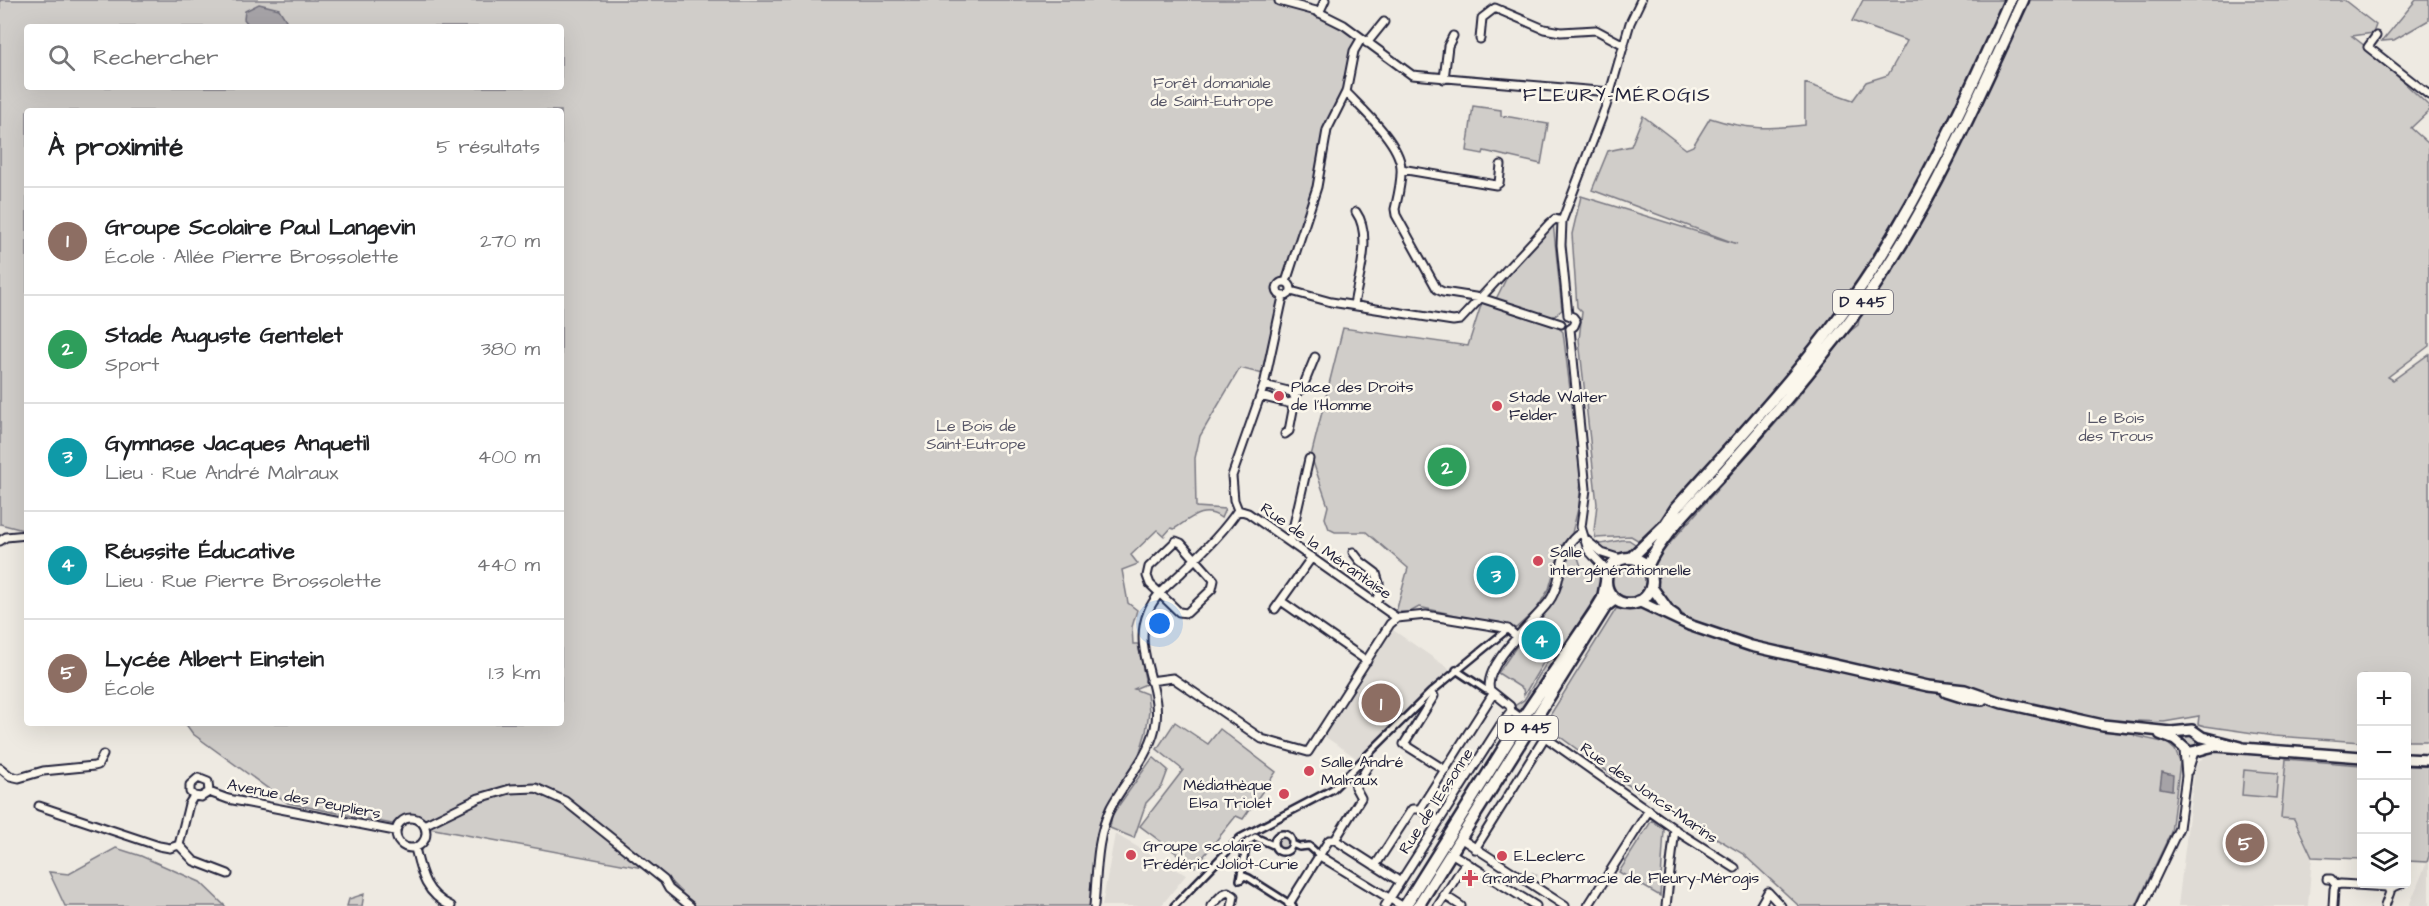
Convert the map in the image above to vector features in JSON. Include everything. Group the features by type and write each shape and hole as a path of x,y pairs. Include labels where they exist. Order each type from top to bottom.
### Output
{"main road":[{"name":"D 445","path":"1626,559 1665,525 1676,508 1835,322 1871,272 1912,205 1956,123 2010,0"},
{"name":"D 445","path":"1647,567 1652,555 1683,517 1793,394 1880,278 1949,160 2023,0"},
{"path":"1626,559 1637,560 1647,567 1651,586 1644,597 1630,603 1615,599 1610,594 1606,578 1610,567 1626,559"},
{"name":"D 445","path":"1418,906 1486,776 1603,598 1606,578"},
{"path":"1651,586 1669,611 1689,625"},
{"name":"D 445","path":"1403,906 1450,845 1606,606 1615,599"},
{"path":"1638,601 1689,625 1751,646 1928,686 1965,690 2002,703 2103,725 2146,730 2184,732 2196,730 2202,737 2241,747"},
{"path":"2146,730 2171,738 2190,748 2241,747 2357,757"},
{"path":"2184,732 2180,737 2190,748"},
{"path":"2190,748 2202,737"},
{"path":"2411,759 2429,759"}],"street":[{"path":"1319,13 1325,0"},
{"path":"1491,0 1495,8 1544,29 1561,32 1596,30 1624,45"},
{"path":"1568,315 1561,245 1562,221 1610,92 1632,18 1641,0"},
{"path":"1279,1 1319,13 1344,25 1412,75 1610,92"},
{"path":"1480,39 1482,18 1495,8"},
{"path":"1094,906 1098,858 1107,817 1146,753 1155,727 1156,700 1141,633 1148,610 1160,593 1223,532 1238,510 1234,501 1232,476 1264,385 1282,297 1277,290 1278,286 1286,282 1317,187 1327,130 1346,92 1354,51 1384,22"},
{"path":"1444,79 1448,46 1453,36"},
{"path":"2376,36 2368,47 2429,95"},
{"path":"1346,92 1391,144 1401,169 1396,215 1437,289 1481,298 1570,329"},
{"path":"1401,169 1497,185 1502,165"},
{"path":"1354,305 1364,241 1360,218 1356,212"},
{"path":"1291,291 1354,305 1456,321 1463,318 1554,219 1562,221"},
{"path":"1286,282 1290,285 1291,291"},
{"path":"1282,297 1291,291"},
{"path":"1561,324 1563,317 1568,315 1574,317 1576,321 1570,329"},
{"path":"1570,329 1587,489 1581,519 1582,534 1588,550 1605,568 1606,578"},
{"path":"1264,385 1294,394 1302,389 1315,357"},
{"path":"1291,403 1294,401 1294,394"},
{"path":"1260,396 1291,403"},
{"path":"1285,434 1289,431 1293,410 1291,403"},
{"path":"1290,542 1309,459"},
{"name":"Rue de la Mérantaise","path":"1238,510 1248,513 1397,618"},
{"path":"1582,534 1602,553 1626,559"},
{"path":"1420,809 1445,770 1490,689 1493,670 1517,637 1549,602 1558,583 1565,548 1569,541 1582,534"},
{"path":"0,541 6,537 24,535"},
{"path":"1172,542 1179,542 1214,580 1212,589 1187,612 1179,612 1160,593 1148,580 1147,572 1172,542"},
{"path":"1353,552 1377,576 1379,597 1376,602"},
{"path":"1275,609 1312,558"},
{"path":"1281,601 1367,661"},
{"path":"1150,681 1173,678 1262,739 1308,752 1397,618 1426,615 1508,629 1517,637"},
{"path":"1173,906 1240,838 1333,789 1456,670 1508,629"},
{"path":"1456,670 1486,690 1490,689 1522,719"},
{"path":"1475,849 1545,737 1537,729 1536,722 1560,678"},
{"path":"1434,696 1404,744 1445,770"},
{"name":"Rue de l'Essonne","path":"1385,906 1511,711"},
{"name":"Rue des Joncs-Marins","path":"1545,737 1675,829 1735,868"},
{"path":"2142,906 2179,828 2190,748"},
{"path":"0,768 10,776 19,778 43,771 98,765 103,755"},
{"path":"1335,840 1361,798 1355,786 1368,766"},
{"path":"198,777 208,782 209,792 201,798 194,796 190,792 190,784 198,777"},
{"path":"424,825 479,798 510,789 536,788 565,801 664,880 669,889 690,906"},
{"name":"Avenue des Peupliers","path":"209,792 228,798 395,831"},
{"path":"179,845 189,804 194,796"},
{"path":"39,806 159,846 170,848 179,845"},
{"path":"1376,866 1412,809 1420,809 1438,821"},
{"path":"1588,906 1649,810"},
{"path":"410,817 416,818 424,825 426,833 424,841 415,848 400,844 395,831 400,821 410,817"},
{"path":"1666,906 1675,829"},
{"path":"1274,845 1276,837 1284,834 1291,839 1292,844 1288,851 1283,853 1275,849 1274,845 1255,837 1247,842 1240,880 1244,876 1249,878 1291,905 1329,840 1335,840 1396,879"},
{"path":"1292,844 1299,847 1309,846 1320,856 1403,906"},
{"path":"179,845 194,861 228,874"},
{"path":"1450,845 1475,849 1565,906"},
{"path":"1450,845 1466,862 1536,906"},
{"path":"415,848 425,885 435,897 451,906"},
{"path":"1438,906 1466,862"},
{"path":"1490,877 1498,873 1499,864"},
{"path":"2327,879 2331,879 2336,885 2383,886 2389,889 2390,895 2385,906"},
{"path":"2333,906 2336,885"},
{"path":"1211,906 1226,892 1231,892 1234,896 1232,906"},
{"path":"1760,906 1767,892 1781,906"},
{"path":"1444,895 1461,906"}],"shaded area":[{"path":"259,4 279,9 286,20 284,24 248,24 244,19 245,11"},
{"path":"1393,630 1451,670 1358,759 1324,736"},
{"path":"2208,752 2286,759 2281,818 2294,819 2297,823 2296,828 2312,857 2308,906 2178,906 2195,767"},
{"path":"2162,772 2173,775 2172,790 2160,788"},
{"name":"Groupe scolaire Frédéric Joliot-Curie","path":"1115,834 1186,875 1161,906 1102,906"},
{"path":"2429,856 2429,906 2409,906 2427,862"}],"green space":[{"path":"0,0 1279,0 1316,11 1361,39 1330,124 1319,173 1286,282 1277,290 1283,297 1267,375 1240,368 1200,436 1195,458 1196,507 1225,509 1221,518 1214,514 1202,513 1174,529 1171,528 1164,536 1157,530 1131,555 1138,564 1122,570 1128,603 1137,610 1132,627 1133,644 1138,644 1146,684 1134,689 1147,694 1149,711 1139,755 1108,806 1092,906 695,906 657,868 648,869 429,828 420,818 406,814 392,824 288,803 193,734 187,726 564,726 564,108 24,108 24,530 0,524"},
{"path":"1863,0 2008,0 1912,192 1858,279 1809,348 1641,542 1631,536 1596,538 1594,531 1597,504 1579,340 1582,312 1577,307 1572,234 1581,196 1737,244 1592,190 1608,151 1631,146 1643,116 1686,149 1693,146 1710,118 1757,128 1805,125 1805,83 1853,100 1866,82 1888,75 1907,41 1852,21"},
{"name":"Le Bois des Trous","path":"2029,0 2344,0 2376,25 2373,33 2352,36 2429,106 2429,111 2411,128 2429,144 2429,346 2388,377 2393,380 2429,354 2429,741 2411,741 2411,672 2357,672 2357,742 2274,736 2205,726 2198,724 2199,716 2164,722 2138,721 2135,736 2167,743 2175,750 2180,762 2171,832 2136,906 1799,906 1743,854 1615,777 1544,725 1616,609 1639,606 1687,627 1690,620 1668,601 1658,587 1654,569 1656,559 1789,408 1849,332 1858,325 1860,315 1868,309 1890,271 1992,79"},
{"path":"2416,0 2429,0 2429,20 2394,40 2382,41"},
{"path":"1473,106 1501,110 1501,116 1548,124 1541,164 1484,151 1483,154 1467,151"},
{"path":"1553,222 1562,310 1551,318 1496,299 1510,271"},
{"path":"1482,302 1559,328 1563,332 1581,479 1579,505 1572,533 1561,546 1549,589 1536,610 1516,628 1419,607 1410,612 1396,612 1408,568 1366,532 1335,532 1329,529 1325,518 1328,506 1311,456 1343,328 1468,346"},
{"path":"1629,540 1638,546 1626,552 1615,553 1604,550 1593,542 1601,544"},
{"path":"1574,546 1582,569 1598,568 1602,572 1600,590 1522,712 1518,714 1514,706 1524,700 1560,641 1534,625 1558,595 1569,549"},
{"path":"1629,563 1641,568 1646,580 1641,592 1629,597 1617,592 1612,580 1617,568"},
{"path":"1523,637 1543,647 1546,641 1555,643 1524,695 1523,689 1498,673"},
{"path":"1175,722 1208,744 1220,729 1276,772 1243,819 1236,816 1195,867 1140,826 1183,770 1157,749"},
{"path":"2191,733 2199,741 2191,749 2183,741"},
{"path":"1153,757 1168,770 1162,786 1146,803 1134,838 1110,828 1112,815"},
{"path":"2286,759 2357,765 2357,859 2312,857 2294,819 2281,818"},
{"path":"2411,766 2429,766 2429,856 2427,862 2411,861"},
{"path":"2244,770 2278,773 2276,798 2242,795"},
{"path":"1652,820 1664,830 1660,896 1619,872"},
{"path":"1280,836 1286,836 1290,843 1286,850 1280,850 1276,846 1276,840"},
{"path":"116,848 141,856 200,882 225,906 65,906 49,872 69,874"},
{"path":"364,894 362,906 347,906 349,899"}],"tunnel":[{"path":"1532,878 1535,873"}],"place":[{"name":"Place des Droits de l'Homme","path":"1279,396"},
{"name":"Stade Walter Felder","path":"1497,406"},
{"name":"Stade Auguste Gentelet","path":"1447,467"},
{"name":"Salle intergénérationnelle","path":"1538,561"},
{"name":"Gymnase Jacques Anquetil","path":"1496,575"},
{"name":"Réussite Éducative","path":"1541,640"},
{"name":"Groupe Scolaire Paul Langevin","path":"1381,703"},
{"name":"Salle André Malraux","path":"1309,771"},
{"name":"Médiathèque Elsa Triolet","path":"1284,794"},
{"name":"Lycée Albert Einstein","path":"2245,843"},
{"name":"Groupe scolaire Frédéric Joliot-Curie","path":"1131,855"},
{"name":"E.Leclerc","path":"1502,856"},
{"name":"Grande Pharmacie de Fleury-Mérogis","path":"1470,878"}],"district":[{"name":"FLEURY-MÉROGIS","path":"1617,95"}],"park label":[{"name":"Forêt domaniale de Saint-Eutrope","path":"1212,92"},
{"name":"Le Bois de Saint-Eutrope","path":"976,435"}]}
